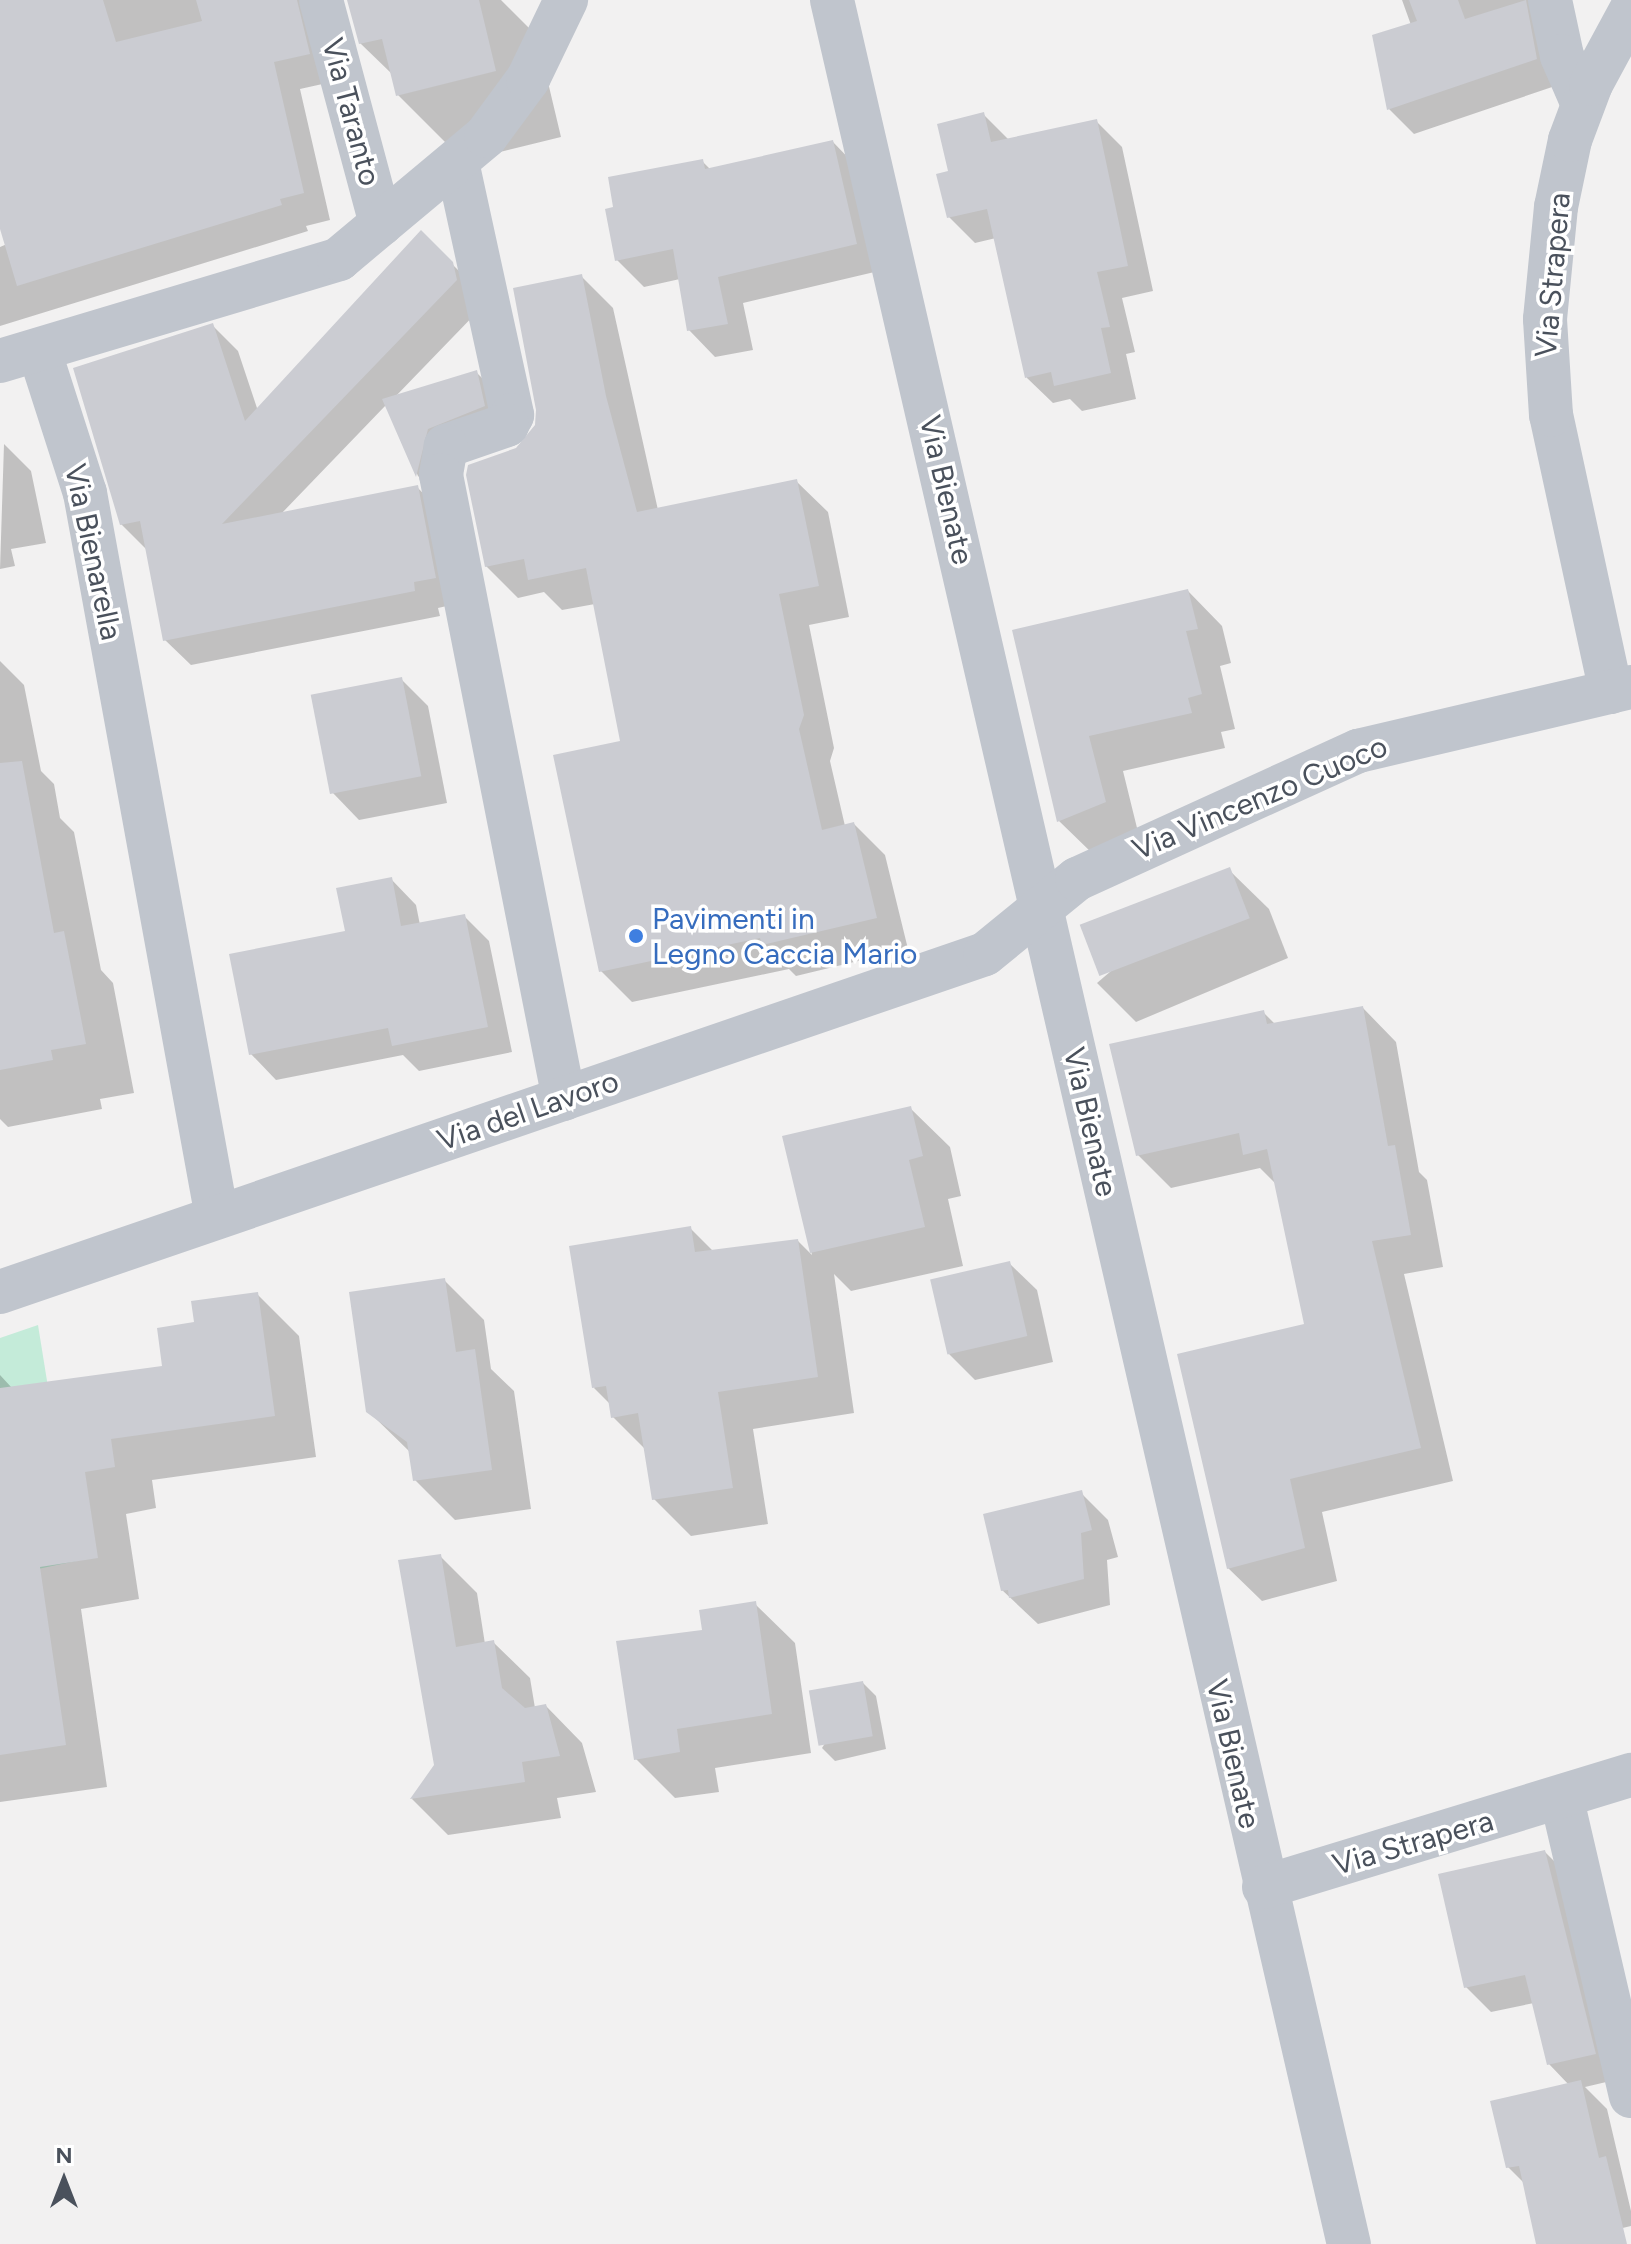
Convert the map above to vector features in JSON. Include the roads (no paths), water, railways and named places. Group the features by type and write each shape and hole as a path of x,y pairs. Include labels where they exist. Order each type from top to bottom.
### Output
{"street":[{"name":"Via Taranto","path":"321,0 381,224"},
{"name":"Via Bienarella","path":"217,1217 85,493 19,356 339,259 486,136 528,79 566,0"},
{"name":"Via Bienate","path":"832,0 1264,1887 1349,2244"},
{"path":"1550,0 1562,56 1582,102"},
{"name":"Via Strapera","path":"1621,689 1558,452 1544,352 1556,207 1582,102 1631,10"},
{"path":"457,162 512,415 507,425 446,446 441,475 564,1099"},
{"name":"Via Vincenzo Cuoco","path":"1041,906 1077,879 1358,751 1621,689"},
{"name":"Via del Lavoro","path":"0,1292 985,954 1041,906"},
{"name":"Via Strapera","path":"1264,1887 1562,1800 1631,1775"},
{"path":"1562,1800 1631,2096"}],"place":[{"name":"Pavimenti in Legno Caccia Mario","path":"636,936"}]}
